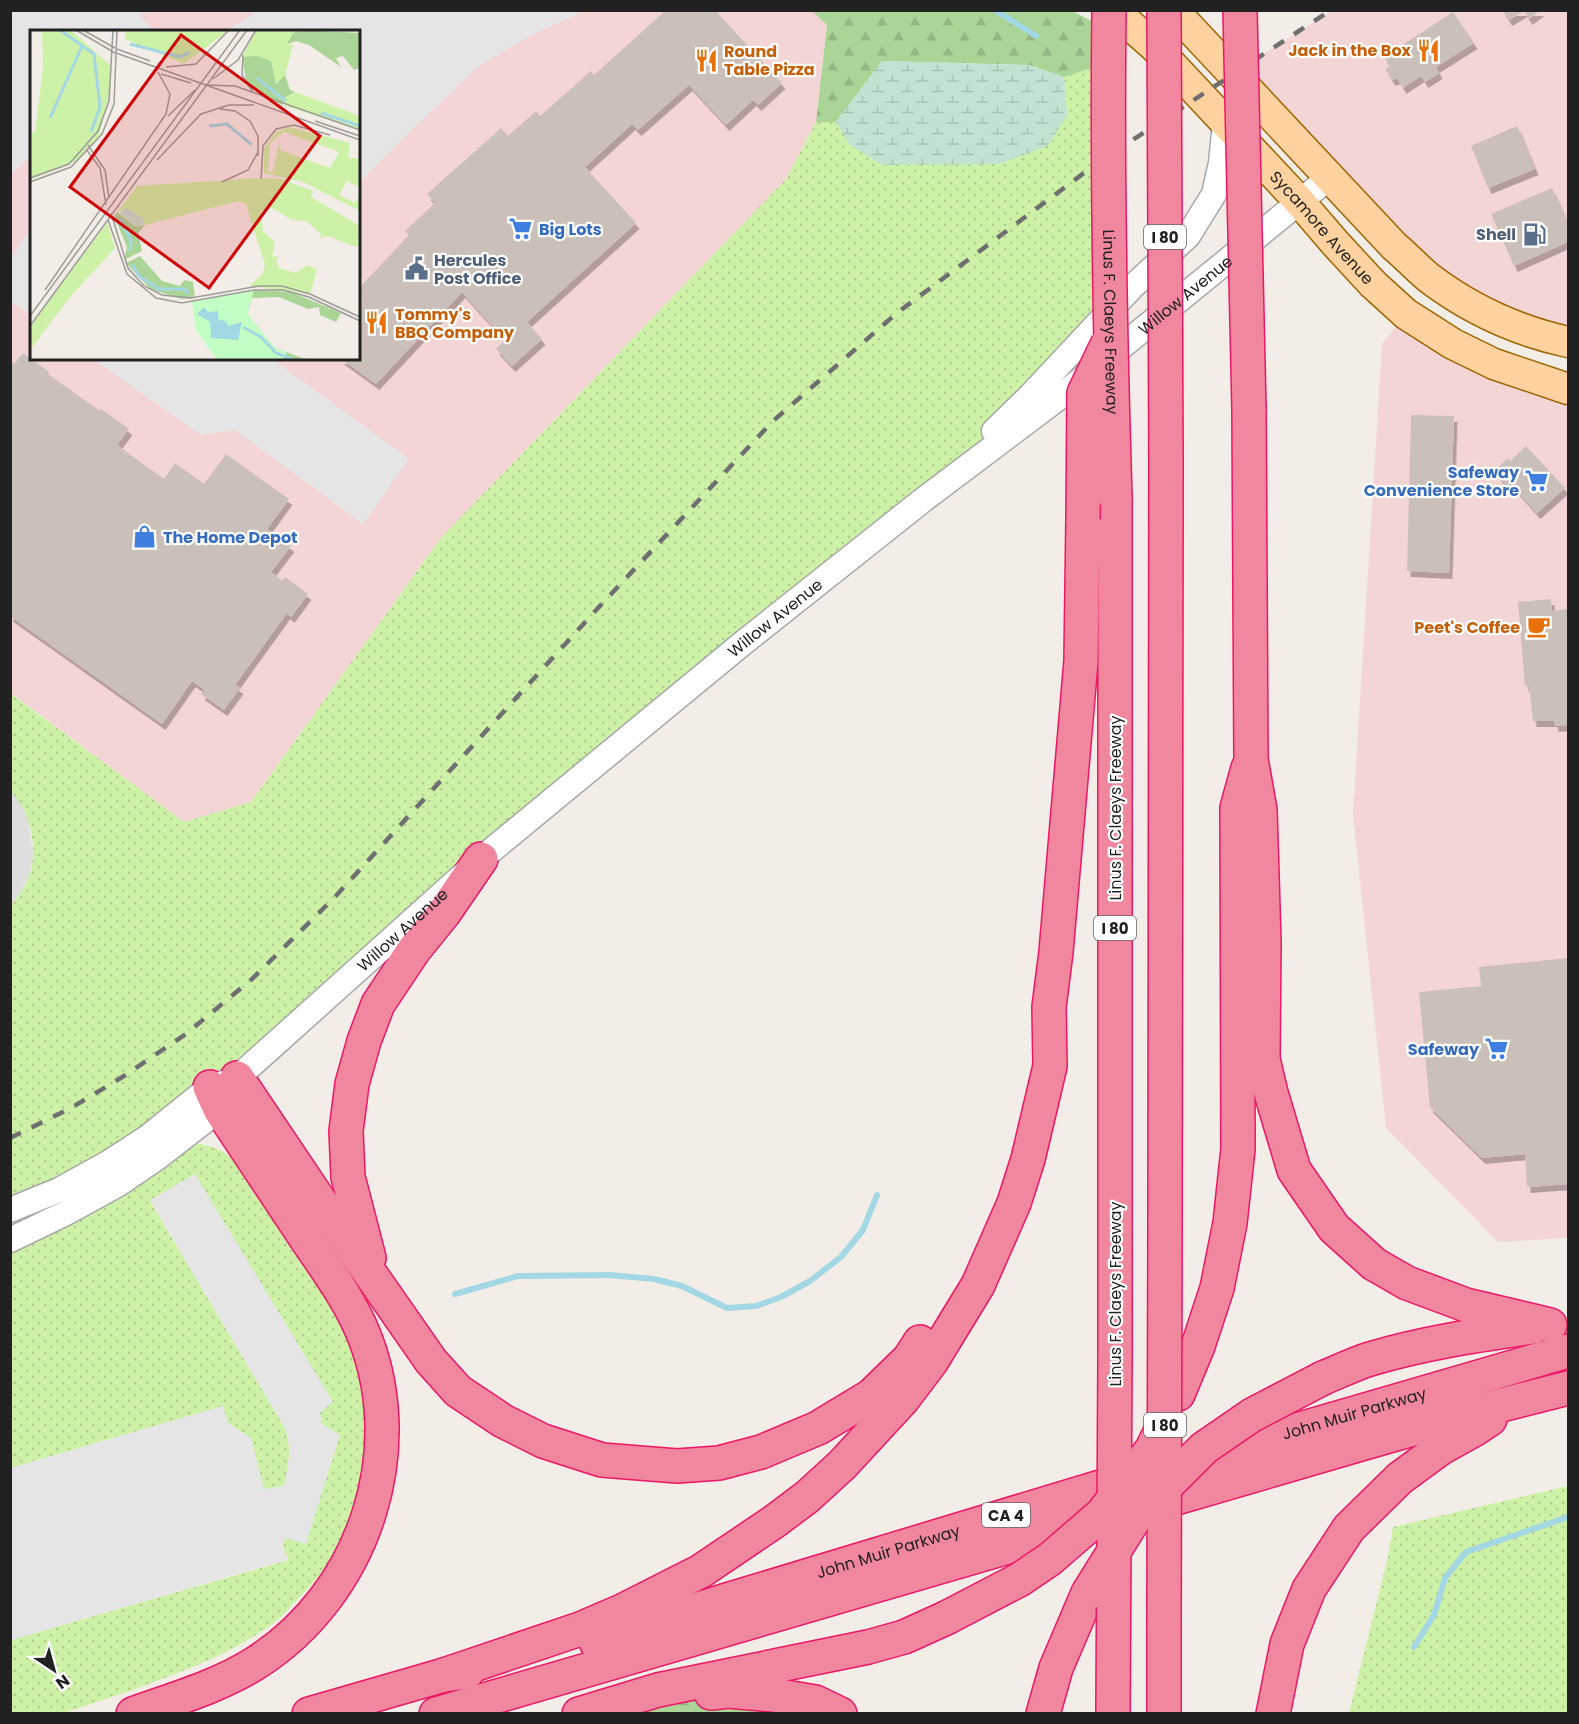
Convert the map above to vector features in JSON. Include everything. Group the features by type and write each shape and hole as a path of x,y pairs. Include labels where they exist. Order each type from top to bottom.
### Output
{"highway":[{"name":"Linus F. Claeys Freeway","path":"1111,10 1107,110 1115,497 1113,1713"},
{"path":"1240,10 1249,409 1251,759 1260,810 1264,942 1263,1059 1271,1093 1294,1170 1334,1228 1374,1264 1407,1283 1466,1305 1559,1323"},
{"name":"I 80","path":"1164,1713 1166,463 1180,14"},
{"path":"222,1092 375,1280 431,1361 458,1391 503,1421 543,1441 602,1460 677,1466 718,1463 761,1452 818,1428 871,1396 909,1359 953,1292 989,1217 1022,1130 1035,1061 1049,1007 1056,952 1080,670 1083,614 1084,393 1110,338"},
{"path":"586,1711 658,1690 868,1647 904,1637 946,1618 1019,1580 1050,1559 1102,1514 1152,1449 1198,1346 1217,1288 1230,1223 1238,1149 1237,808 1251,759"},
{"path":"375,1280 348,1177 346,1131 352,1084 364,1041 378,1004 414,950 444,913 481,860"},
{"path":"444,1675 580,1629 622,1611 701,1571 748,1541 807,1497 873,1434 917,1380 956,1322 978,1285 1014,1203 1028,1160 1050,1066 1049,1007"},
{"path":"133,1713 207,1687 235,1674 271,1652 303,1624 330,1593 352,1556 369,1516 378,1474 382,1432 380,1400 374,1368 360,1327 222,1092"},
{"path":"1043,1713 1056,1668 1088,1593 1136,1516 1204,1448 1252,1415 1323,1378 1368,1360 1472,1336 1559,1323"},
{"name":"John Muir Parkway","path":"309,1713 444,1675 535,1660 1071,1495 1569,1351"},
{"name":"John Muir Parkway","path":"436,1713 1462,1415 1569,1388"},
{"path":"1273,1713 1287,1644 1309,1589 1349,1528 1400,1478 1441,1448 1475,1430 1512,1403"},
{"path":"586,1711 728,1691 774,1695 815,1702 840,1713"}],"main road":[{"name":"Sycamore Avenue","path":"1111,10 1154,46 1299,201 1336,244 1406,314 1453,344 1494,364 1569,389"},
{"path":"1180,14 1394,246 1428,277 1498,320 1538,336 1569,342"}],"street":[{"path":"1154,46 1180,14"},
{"path":"923,500 1031,395 1132,287 1188,236 1214,194 1221,163 1225,123"},
{"name":"Willow Avenue","path":"10,1240 117,1185 158,1157 222,1092 481,860 743,643 923,500 1061,396 1330,177"},
{"name":"Willow Avenue","path":"10,1210 59,1190 108,1163 222,1092"}],"shaded area":[{"path":"11,10 144,11 139,16 154,30 30,30 30,157 11,175"},
{"path":"258,10 579,11 577,15 537,32 477,67 360,181 360,30 228,30"},
{"path":"812,10 827,25 816,122 786,179 440,539 251,802 184,822 11,693 10,11"},
{"path":"1331,11 1568,11 1568,342 1459,298 1242,68"},
{"path":"30,230 30,314 10,300 11,258"},
{"path":"1406,314 1568,395 1568,1238 1498,1242 1386,1128 1353,814 1382,344"},
{"path":"94,360 273,360 409,459 363,524 235,430 201,435"},
{"path":"11,792 27,814 33,853 30,874 19,896 11,905"},
{"path":"195,1174 333,1402 320,1413 321,1423 340,1435 306,1544 287,1538 282,1544 288,1559 11,1640 11,1468 223,1406 228,1423 251,1438 264,1489 284,1486 290,1452 286,1430 150,1200"}],"green space":[{"path":"812,11 1072,11 1098,24 1094,67 1064,77 1029,65 882,61 836,122 816,122 827,25"},
{"path":"882,61 1029,65 1064,77 1067,116 1047,146 999,164 882,165 850,145 836,122"},
{"path":"1094,67 1110,338 1088,369 955,475 237,1078 11,1210 11,905 29,877 33,841 23,809 11,792 10,693 184,822 251,802 440,539 786,179 816,122 836,122 850,145 1067,116 1064,77"},
{"path":"181,1140 220,1150 240,1165 305,1261 350,1342 361,1381 365,1428 362,1475 351,1520 333,1557 321,1573 281,1617 249,1640 190,1668 72,1711 48,1714 11,1713 11,1640 288,1560 282,1544 287,1537 296,1540 321,1423 320,1413 150,1201 286,1430 290,1452 284,1487 264,1490 251,1438 228,1423 223,1406 11,1468 11,1240"},
{"path":"1568,1486 1568,1713 1349,1713 1387,1561 1393,1527"},
{"path":"728,1691 840,1714 579,1714"}],"building":[{"path":"666,10 715,10 782,83 758,105 753,100 726,125 689,85 638,130 632,124 585,167 636,223 527,322 542,339 512,366 496,349 505,340 462,292 376,384 343,360 360,360 360,300 362,299 360,287 409,235 405,231 435,203 427,194 501,128 508,136 536,111 540,116 591,71 594,75"},
{"path":"1502,10 1541,10 1529,19 1524,11 1509,20"},
{"name":"Jack in the Box","path":"1453,12 1474,43 1436,67 1439,73 1425,82 1421,76 1403,88 1397,78 1392,80 1385,69 1390,66 1384,57"},
{"path":"1517,126 1535,169 1488,188 1471,146"},
{"name":"Shell","path":"1552,188 1568,225 1568,242 1514,266 1491,214"},
{"name":"The Home Depot","path":"23,353 49,372 48,374 129,429 117,445 164,479 175,463 204,484 226,454 289,499 267,529 291,546 271,572 282,581 285,577 308,594 291,617 287,613 235,685 240,688 224,710 201,694 205,690 192,681 162,724 10,616 10,362 14,364"},
{"path":"1411,415 1454,416 1449,573 1407,571"},
{"path":"1526,446 1565,488 1537,513 1510,483 1507,486 1494,471 1508,458 1510,461"},
{"path":"1551,599 1552,611 1568,609 1568,725 1555,726 1554,721 1533,721 1529,686 1525,686 1518,602"},
{"name":"Safeway","path":"1568,958 1568,1184 1527,1187 1525,1154 1482,1158 1430,1107 1419,992 1481,986 1479,967"}],"waterway":[{"path":"995,10 1036,36"},
{"path":"455,1294 518,1276 609,1275 654,1279 682,1286 727,1308 756,1306 781,1297 810,1281 841,1257 863,1230 877,1195"},
{"path":"1414,1647 1434,1615 1445,1578 1466,1552 1568,1517"}],"railway":[{"path":"10,1138 71,1108 124,1076 186,1034 252,979 334,898 598,608 773,421 897,313 1096,164 1331,10"}],"place":[{"name":"Jack in the Box","path":"1429,50"},
{"name":"Round Table Pizza","path":"706,60"},
{"name":"Big Lots","path":"521,229"},
{"name":"Shell","path":"1534,234"},
{"name":"Hercules Post Office","path":"416,269"},
{"name":"Tommy's BBQ Company","path":"377,323"},
{"name":"Safeway Convenience Store","path":"1537,481"},
{"name":"The Home Depot","path":"145,537"},
{"name":"Peet's Coffee","path":"1538,627"},
{"name":"Safeway","path":"1497,1049"}]}
